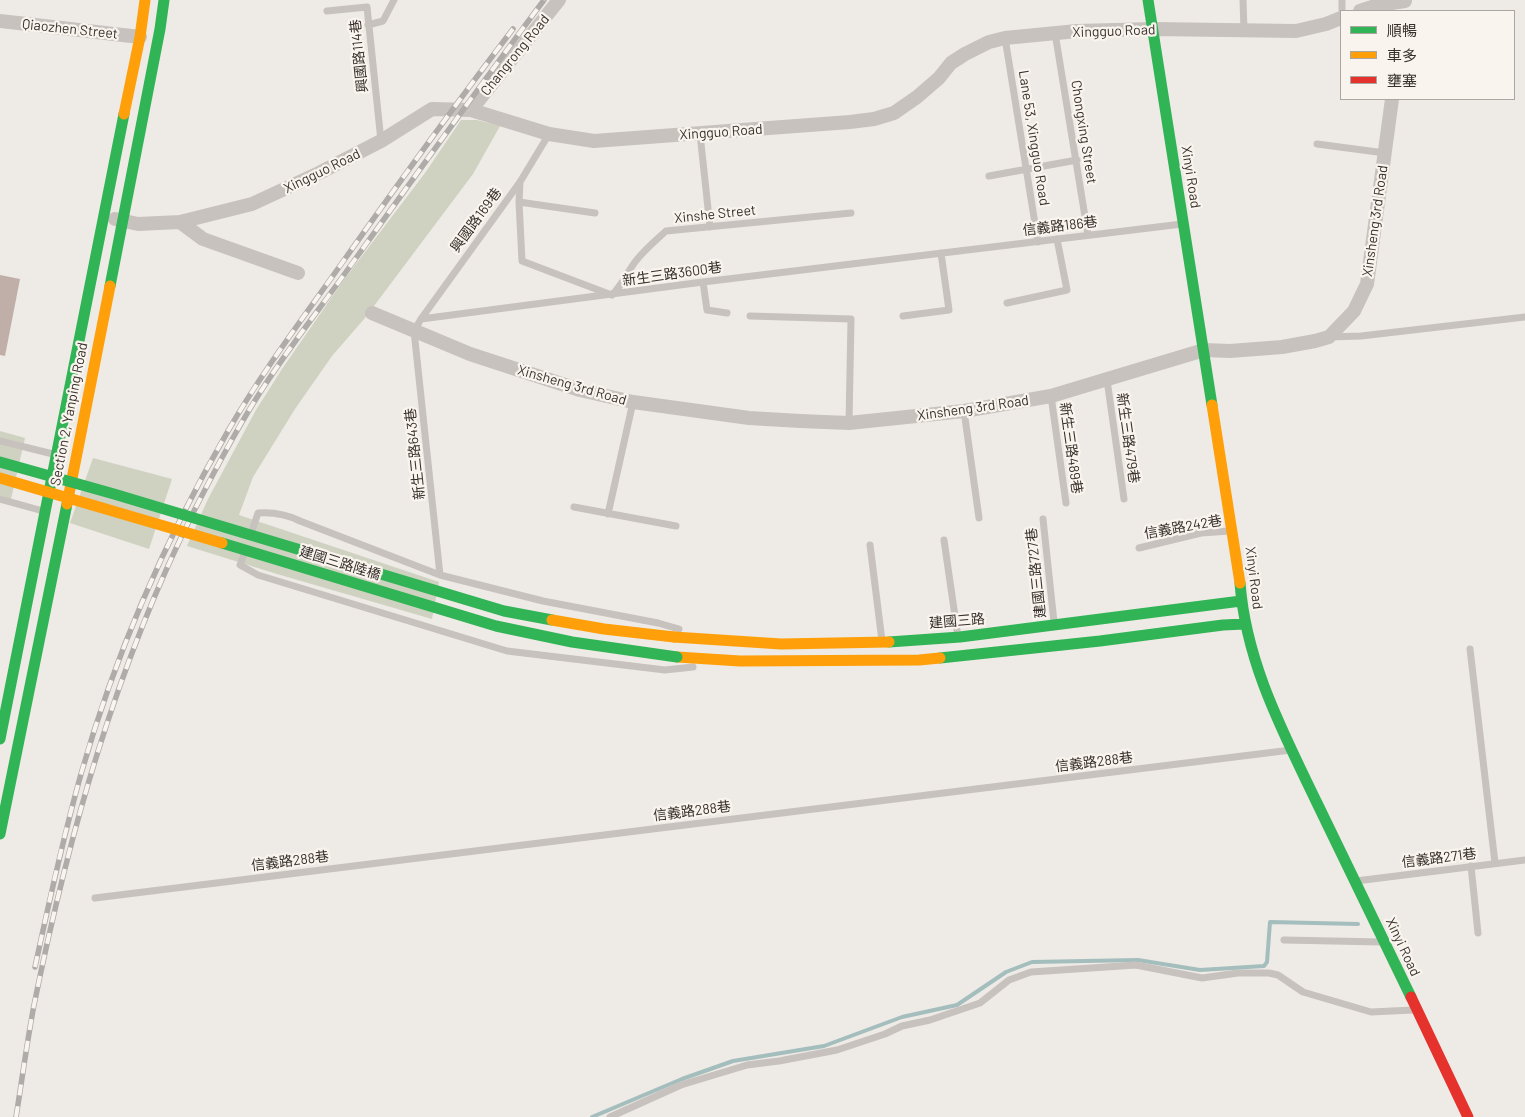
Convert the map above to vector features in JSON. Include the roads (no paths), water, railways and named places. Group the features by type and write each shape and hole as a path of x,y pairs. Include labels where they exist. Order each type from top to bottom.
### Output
{"street":[{"name":"Section 2, Yanping Road","path":"44,512 140,37 145,0"},
{"name":"Section 2, Yanping Road","path":"1,826 64,518 160,29 164,0"},
{"name":"Changrong Road","path":"471,110 559,0"},
{"name":"Xinyi Road","path":"1148,0 1240,579 1241,601 1248,642 1270,704 1468,1117"},
{"path":"1363,10 1378,4 1404,4"},
{"name":"Xingguo Road","path":"103,216 138,224 180,222 252,204 319,173 380,141 432,109 471,110 549,134 594,141 850,122 874,119 894,113 917,97 958,59 989,42 1006,38 1055,33 1153,29 1296,31 1340,18"},
{"name":"Qiaozhen Street","path":"0,21 140,37"},
{"name":"Xinsheng 3rd Road","path":"372,314 417,325 470,354 580,390 633,402 749,418 849,423 964,411 1051,396 1204,350 1230,351 1315,342 1329,337 1354,311 1367,284 1392,100"},
{"path":"180,222 202,239 298,273"},
{"name":"建國三路陸橋","path":"0,462 114,494 504,611 604,629 674,637"},
{"name":"建國三路陸橋","path":"0,478 116,511 445,612 510,630 597,647 677,657 740,661"},
{"path":"0,734 44,512"},
{"name":"建國三路","path":"674,637 732,643 833,645 882,642 958,637 1241,601"},
{"path":"740,661 920,660 1245,624"}],"lane":[{"path":"368,25 383,21 394,0"},
{"path":"1243,0 1244,31"},
{"name":"興國路114巷","path":"327,11 367,7 380,141"},
{"name":"Chongxing Street","path":"1055,33 1088,235"},
{"name":"Lane 53, Xingguo Road","path":"1006,38 1038,242"},
{"name":"興國路169巷","path":"417,325 520,182 549,134"},
{"path":"700,134 710,227"},
{"path":"1317,144 1385,153"},
{"path":"989,176 1077,160"},
{"path":"520,182 519,202 522,261 612,295"},
{"path":"519,202 594,213"},
{"name":"Xinshe Street","path":"612,295 622,285 635,262 666,231 851,213"},
{"name":"信義路186巷","path":"941,253 1183,224"},
{"path":"1007,303 1067,290 1057,239"},
{"path":"903,316 949,310 941,253"},
{"name":"新生三路3600巷","path":"417,325 704,282 941,253"},
{"path":"704,282 707,310 727,313"},
{"path":"750,316 851,318 849,423"},
{"path":"1329,337 1361,336 1525,317"},
{"name":"新生三路643巷","path":"417,325 440,575"},
{"name":"新生三路479巷","path":"1107,380 1124,499"},
{"name":"新生三路489巷","path":"1051,396 1066,503"},
{"path":"608,514 633,402"},
{"path":"964,411 979,518"},
{"path":"0,441 56,455"},
{"path":"0,499 44,512"},
{"path":"574,507 676,526"},
{"path":"732,643 658,623 542,601 440,575 300,521 287,514 258,513 240,564 258,575 506,652 665,670 740,661"},
{"name":"建國三路727巷","path":"1043,519 1054,625"},
{"name":"信義路242巷","path":"1139,548 1201,533 1232,530"},
{"path":"944,540 958,637"},
{"path":"870,545 882,642"},
{"path":"1470,650 1495,863"},
{"name":"信義路288巷","path":"95,898 1292,750"},
{"name":"信義路271巷","path":"1356,881 1525,860"},
{"path":"1471,866 1478,933"},
{"path":"1284,940 1384,942"},
{"path":"610,1117 681,1085 737,1068 837,1050 885,1034 902,1026 930,1020 980,1003 1009,980 1031,972 1136,965 1202,978 1238,973 1269,973 1278,975 1303,992 1372,1012 1416,1010"}],"waterway":[{"path":"592,1117 682,1079 733,1061 824,1046 902,1017 957,1005 1006,972 1032,962 1138,960 1200,970 1264,966 1267,962 1270,922 1358,924"}],"railway":[{"path":"16,1117 34,1005 79,814 119,690 141,629 167,568 219,463 273,372 544,0"},
{"path":"35,967 68,822 95,729 126,641 163,555 184,513 228,431 269,366 405,175 513,29"}]}
